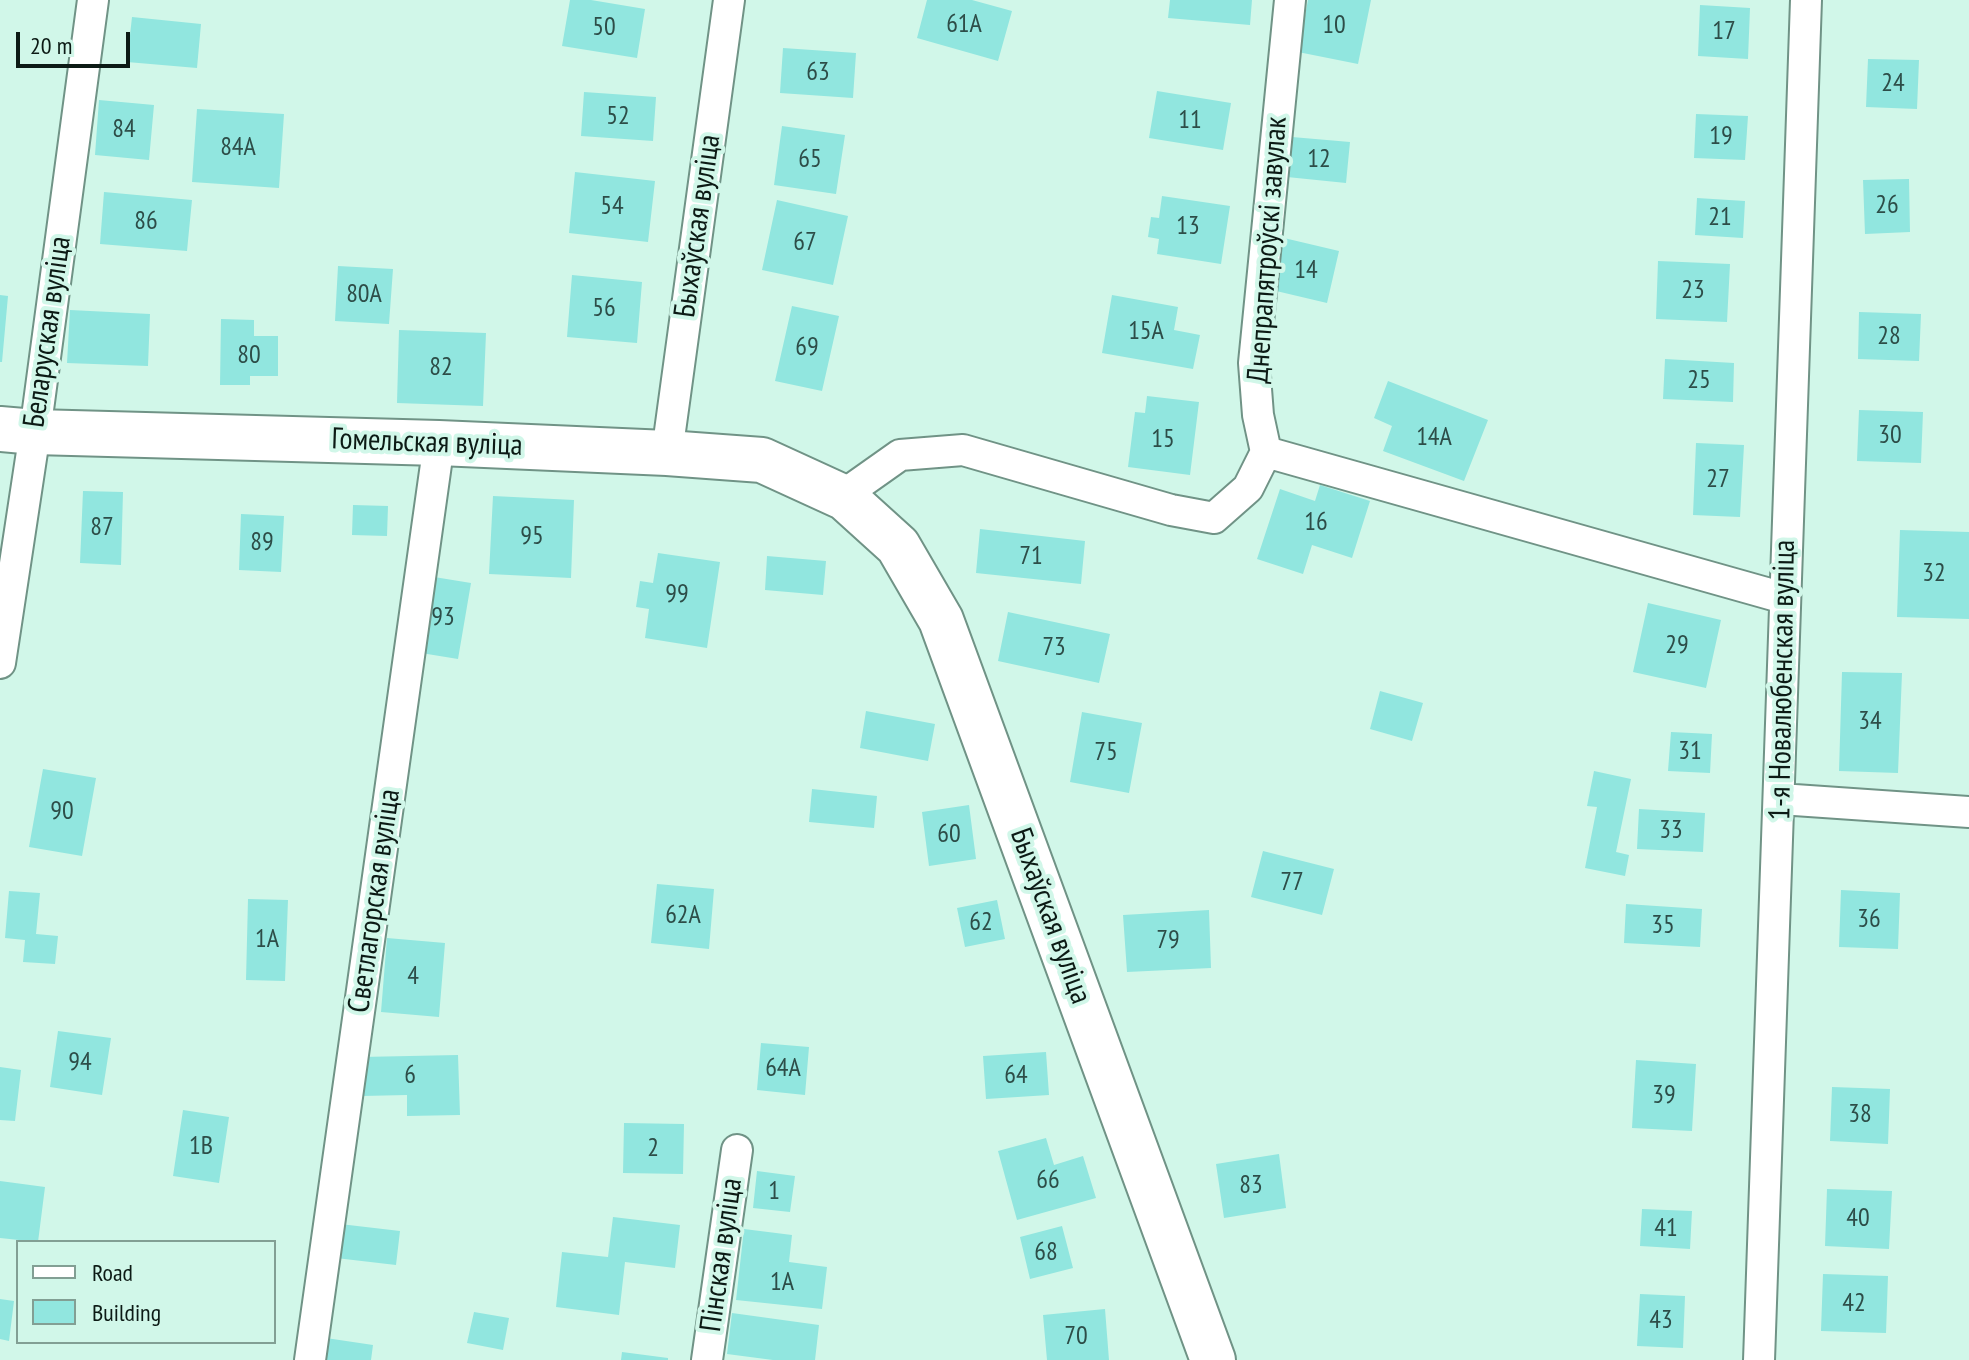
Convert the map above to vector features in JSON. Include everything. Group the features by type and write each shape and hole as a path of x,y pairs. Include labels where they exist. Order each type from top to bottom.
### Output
{"main road":[{"name":"Гомельская вуліца","path":"18,430 439,443 762,460 843,497"},
{"name":"Быхаўская вуліца","path":"843,497 898,546 941,620 1213,1360"}],"street":[{"name":"Беларуская вуліца","path":"0,663 18,430 93,0"},
{"name":"Быхаўская вуліца","path":"667,453 729,0"},
{"name":"Днепрапятроўскі завулак","path":"1266,452 1258,415 1254,363 1290,0"},
{"name":"1-я Новалюбенская вуліца","path":"1759,1360 1806,0"},
{"name":"Светлагорская вуліца","path":"310,1360 439,443"},
{"path":"843,497 900,455 963,450 1171,510 1214,518 1248,488 1266,452 1784,598"},
{"path":"1780,799 1969,812"},
{"name":"Пінская вуліца","path":"707,1360 737,1150"}],"building":[{"path":"570,0 591,0 645,9 637,58 562,46"},
{"path":"927,0 972,0 1012,11 998,61 917,38"},
{"path":"1170,0 1252,0 1250,25 1168,18"},
{"path":"1308,0 1371,0 1358,64 1298,52"},
{"path":"1700,5 1750,8 1748,59 1698,56"},
{"path":"132,17 201,24 197,68 127,62"},
{"path":"783,48 856,53 853,98 780,93"},
{"path":"1868,59 1919,60 1917,109 1866,107"},
{"path":"1157,91 1231,103 1223,150 1149,138"},
{"path":"584,92 656,97 653,141 581,136"},
{"path":"99,100 154,105 149,160 95,155"},
{"path":"197,109 284,114 279,188 192,182"},
{"path":"1696,114 1748,116 1745,160 1694,158"},
{"path":"782,126 845,135 836,194 774,185"},
{"path":"1292,137 1350,142 1346,183 1287,177"},
{"path":"575,172 655,181 648,242 569,233"},
{"path":"1909,179 1910,232 1865,234 1863,180"},
{"path":"104,192 192,200 187,251 100,244"},
{"path":"1162,196 1230,206 1221,264 1157,254 1159,239 1148,237 1151,217 1159,218"},
{"path":"1697,198 1745,201 1743,238 1695,235"},
{"path":"777,200 848,216 833,285 762,270"},
{"path":"1284,238 1339,251 1327,303 1272,290"},
{"path":"1658,261 1730,264 1727,322 1656,319"},
{"path":"338,266 393,269 389,324 335,321"},
{"path":"572,275 642,282 637,343 567,337"},
{"path":"0,295 8,296 2,362 0,362"},
{"path":"1112,295 1178,307 1174,330 1200,335 1193,369 1102,353"},
{"path":"792,306 839,316 822,391 775,381"},
{"path":"70,310 150,314 148,366 67,363"},
{"path":"1859,312 1921,314 1919,361 1858,359"},
{"path":"221,319 254,320 254,336 278,336 278,376 250,376 250,385 220,385"},
{"path":"399,330 486,333 483,406 397,403"},
{"path":"1665,359 1734,363 1733,402 1663,399"},
{"path":"1388,381 1488,420 1464,481 1383,451 1392,426 1374,418"},
{"path":"1147,396 1199,402 1190,475 1128,467 1135,412 1145,413"},
{"path":"1859,410 1923,412 1921,463 1857,461"},
{"path":"1696,443 1744,445 1740,517 1693,515"},
{"path":"1320,485 1370,501 1352,558 1312,545 1303,574 1257,559 1280,489 1315,501"},
{"path":"83,491 123,492 121,565 80,563"},
{"path":"493,496 574,500 571,578 489,574"},
{"path":"353,505 388,506 387,536 352,535"},
{"path":"241,514 284,516 281,572 239,570"},
{"path":"980,529 1085,541 1081,584 976,573"},
{"path":"1900,530 1969,532 1969,619 1897,617"},
{"path":"658,553 720,562 707,648 645,638 649,609 636,607 640,581 653,583"},
{"path":"767,556 826,561 823,595 765,590"},
{"path":"428,576 471,583 458,659 415,652"},
{"path":"1648,603 1721,620 1706,688 1633,672"},
{"path":"1008,612 1110,634 1099,683 998,661"},
{"path":"1842,672 1902,673 1898,773 1839,771"},
{"path":"1380,691 1423,703 1412,741 1370,729"},
{"path":"866,711 935,724 928,761 860,748"},
{"path":"1082,712 1142,723 1129,793 1070,782"},
{"path":"1671,732 1712,734 1710,773 1668,771"},
{"path":"43,769 96,778 82,856 29,847"},
{"path":"1594,771 1631,779 1616,852 1629,855 1625,876 1585,868 1597,807 1587,806"},
{"path":"812,789 877,796 874,828 809,822"},
{"path":"969,805 976,859 929,866 922,812"},
{"path":"1639,809 1705,813 1703,852 1637,849"},
{"path":"1263,851 1334,869 1322,915 1251,897"},
{"path":"657,884 714,889 709,949 651,943"},
{"path":"1841,890 1900,893 1898,949 1839,947"},
{"path":"9,891 40,893 36,934 58,936 55,964 23,962 25,940 5,938"},
{"path":"248,899 288,900 285,981 246,980"},
{"path":"997,900 1005,939 965,947 957,908"},
{"path":"1626,904 1702,909 1700,947 1624,943"},
{"path":"1209,910 1211,968 1127,972 1123,915"},
{"path":"387,938 445,943 439,1017 381,1012"},
{"path":"58,1031 111,1038 102,1095 50,1087"},
{"path":"761,1043 809,1047 805,1095 757,1090"},
{"path":"1046,1052 1049,1095 986,1099 983,1056"},
{"path":"458,1055 460,1115 407,1116 407,1095 362,1096 361,1057"},
{"path":"1636,1060 1696,1064 1692,1131 1632,1128"},
{"path":"0,1067 21,1070 15,1121 0,1120"},
{"path":"1832,1087 1890,1089 1888,1144 1830,1141"},
{"path":"183,1110 229,1117 219,1183 173,1176"},
{"path":"624,1123 684,1124 683,1174 623,1173"},
{"path":"1046,1138 1054,1165 1083,1156 1096,1198 1017,1220 998,1151"},
{"path":"1279,1154 1286,1208 1224,1218 1216,1164"},
{"path":"757,1171 795,1176 790,1212 753,1208"},
{"path":"0,1181 45,1187 38,1240 0,1238"},
{"path":"1827,1189 1892,1191 1889,1249 1825,1246"},
{"path":"1642,1209 1692,1211 1690,1249 1640,1246"},
{"path":"613,1217 680,1225 675,1268 625,1262 619,1315 556,1307 562,1252 608,1257"},
{"path":"340,1224 400,1231 396,1265 336,1258"},
{"path":"1062,1226 1073,1268 1030,1279 1020,1237"},
{"path":"744,1229 792,1235 789,1262 827,1267 822,1309 736,1300"},
{"path":"1823,1274 1888,1276 1886,1333 1821,1331"},
{"path":"1640,1294 1685,1296 1683,1348 1637,1346"},
{"path":"0,1299 14,1301 9,1341 0,1339"},
{"path":"1105,1309 1109,1360 1047,1360 1043,1315"},
{"path":"474,1312 509,1318 503,1350 467,1343"},
{"path":"732,1313 819,1325 815,1360 773,1360 727,1354"},
{"path":"326,1338 373,1345 371,1360 322,1360"},
{"path":"622,1352 668,1358 668,1360 621,1360"}]}
